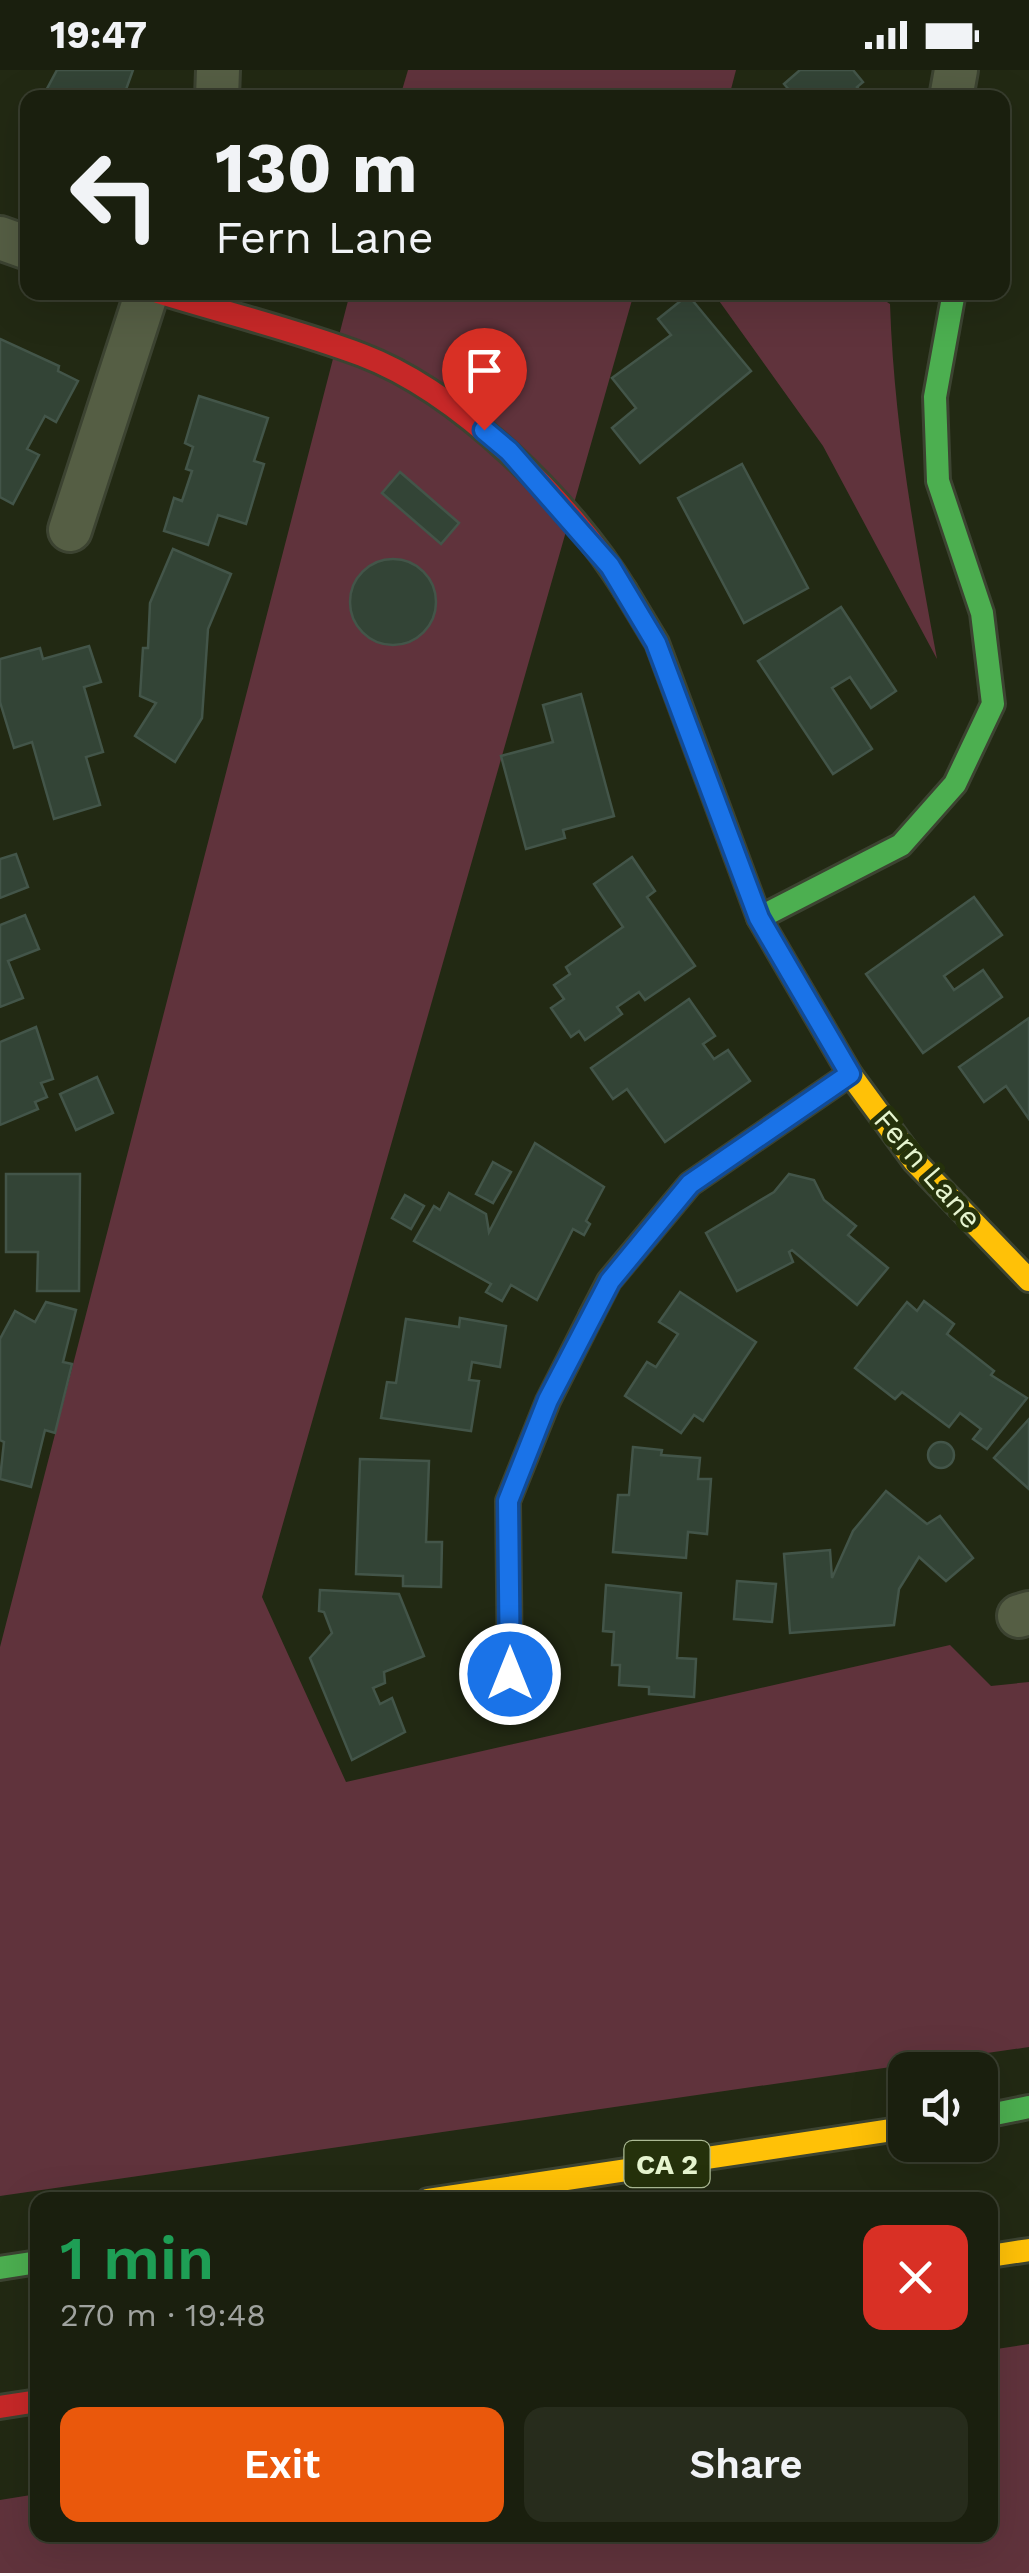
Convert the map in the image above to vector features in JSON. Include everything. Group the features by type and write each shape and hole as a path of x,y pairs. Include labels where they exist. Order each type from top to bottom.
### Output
{"main road":[{"name":"Fern Lane","path":"184,300 366,356 458,410 509,451 610,566 656,643 759,918 850,1074 914,1161 1029,1280"},
{"path":"759,918 901,845 954,784 993,704 982,613 938,481 935,397 953,300"},
{"path":"510,1674 508,1501 548,1400 610,1281 690,1184 850,1074"},
{"path":"998,2113 1029,2107"},
{"name":"CA 2","path":"481,2192 888,2131"},
{"path":"998,2255 1029,2250"},
{"path":"0,2268 30,2263"},
{"path":"0,2406 30,2402"}],"street":[{"path":"70,530 144,300"}],"shaded area":[{"path":"408,70 736,70 731,90 402,90"},
{"path":"348,300 632,300 262,1597 346,1782 950,1645 991,1686 1029,1682 1029,2047 994,2052 888,2052 888,2067 0,2196 0,1647"},
{"path":"718,300 884,300 890,304 901,438 937,659 823,446"},
{"path":"1029,2344 1029,2573 0,2573 0,2500 30,2495 30,2542 998,2542 998,2349"}],"building":[{"path":"57,70 133,70 126,90 46,90"},
{"path":"800,70 853,70 863,82 857,87 860,90 789,90 784,84"},
{"path":"682,300 692,300 751,371 640,463 612,428 636,408 612,378 671,335 658,319"},
{"path":"0,339 59,366 58,371 78,381 56,422 45,416 27,449 39,455 13,504 0,497"},
{"path":"199,396 268,418 254,461 264,464 246,524 218,515 208,545 164,531 174,498 182,501 192,471 186,469 193,447 185,443"},
{"path":"742,464 808,588 744,623 678,498"},
{"path":"400,472 459,523 441,544 382,493"},
{"path":"173,549 231,574 208,629 202,718 175,762 135,736 156,703 140,696 143,648 148,648 150,603"},
{"path":"393,559 417,566 429,578 436,602 429,626 417,638 393,645 369,638 357,626 350,602 357,578 369,566"},
{"path":"841,607 896,691 871,708 850,677 832,688 872,749 833,774 758,661"},
{"path":"89,646 101,682 84,687 103,752 86,757 100,805 54,819 32,742 14,748 0,702 0,659 40,648 43,659"},
{"path":"581,694 614,816 563,830 565,838 526,849 501,756 553,742 543,705"},
{"path":"16,854 28,887 0,898 0,859"},
{"path":"632,857 655,891 647,897 695,966 645,1000 639,992 617,1007 622,1014 585,1040 579,1031 571,1037 551,1008 564,999 554,985 570,974 566,967 623,927 594,884"},
{"path":"974,897 1002,935 944,976 954,990 983,970 1002,997 923,1053 866,974"},
{"path":"25,915 39,949 8,961 23,998 0,1007 0,925"},
{"path":"689,999 715,1036 703,1044 714,1059 728,1050 750,1081 665,1142 627,1089 613,1099 591,1068"},
{"path":"1029,1018 1029,1119 1006,1086 984,1102 959,1067"},
{"path":"36,1027 53,1079 41,1083 47,1097 35,1102 38,1109 0,1125 0,1042"},
{"path":"97,1077 113,1113 76,1130 60,1094"},
{"path":"535,1143 604,1187 586,1221 590,1224 584,1235 573,1229 537,1300 511,1285 502,1301 486,1292 491,1284 414,1241 434,1206 440,1210 449,1193 486,1214 489,1232"},
{"path":"493,1162 511,1172 493,1203 476,1194"},
{"path":"6,1174 80,1174 79,1291 37,1291 38,1252 6,1252"},
{"path":"789,1174 814,1180 824,1200 856,1226 848,1235 888,1268 857,1305 792,1250 789,1252 793,1262 737,1291 706,1233 774,1192"},
{"path":"405,1195 424,1206 411,1229 392,1218"},
{"path":"680,1292 756,1342 703,1421 694,1415 681,1433 625,1396 647,1362 656,1367 678,1334 659,1322"},
{"path":"924,1301 954,1324 947,1334 994,1371 991,1375 1027,1398 987,1449 973,1439 981,1429 960,1413 949,1427 902,1392 895,1399 855,1368 907,1302 917,1311"},
{"path":"46,1302 76,1310 63,1362 72,1364 55,1433 45,1430 31,1487 0,1479 4,1442 0,1440 0,1339 15,1311 35,1322"},
{"path":"460,1318 506,1326 500,1367 472,1362 469,1380 479,1381 471,1431 381,1418 387,1382 396,1383 406,1319 459,1327"},
{"path":"1029,1419 1029,1489 994,1458"},
{"path":"941,1442 950,1446 954,1455 950,1464 941,1468 932,1464 928,1455 932,1446"},
{"path":"633,1447 662,1450 661,1455 700,1458 698,1479 711,1479 707,1534 688,1532 686,1558 613,1552 618,1495 629,1495"},
{"path":"360,1459 429,1461 426,1542 442,1542 441,1587 403,1586 403,1576 356,1574"},
{"path":"886,1491 927,1524 940,1516 973,1558 946,1581 919,1557 899,1589 894,1625 790,1633 784,1554 830,1550 832,1578 853,1531"},
{"path":"737,1581 776,1584 772,1622 734,1619"},
{"path":"606,1585 681,1593 677,1658 696,1659 694,1697 649,1694 649,1687 619,1685 620,1665 612,1665 614,1632 603,1631"},
{"path":"320,1590 399,1594 424,1656 384,1672 385,1683 373,1688 380,1704 392,1698 405,1732 352,1760 310,1658 332,1633 324,1612 319,1611"}],"traffic: fast":[{"path":"759,918 901,845 955,784 993,704 982,613 938,481 935,397 953,300"},
{"path":"591,1316 609,1281 690,1184 850,1074"},
{"path":"998,2113 1029,2107"},
{"path":"0,2268 30,2263"}],"traffic: slow":[{"path":"625,590 657,643 759,918 850,1074 914,1161 1029,1280"},
{"path":"481,2192 888,2131"},
{"path":"998,2255 1029,2250"}],"traffic: jam":[{"path":"185,300 362,355 436,395 474,422 544,487 575,521 625,590"},
{"path":"510,1674 508,1501 548,1401 591,1316"},
{"path":"0,2407 30,2402"}],"route":[{"path":"484,430 509,451 610,566 656,643 759,918 850,1074 816,1102 690,1184 610,1281 548,1400 508,1501 510,1674"}]}
